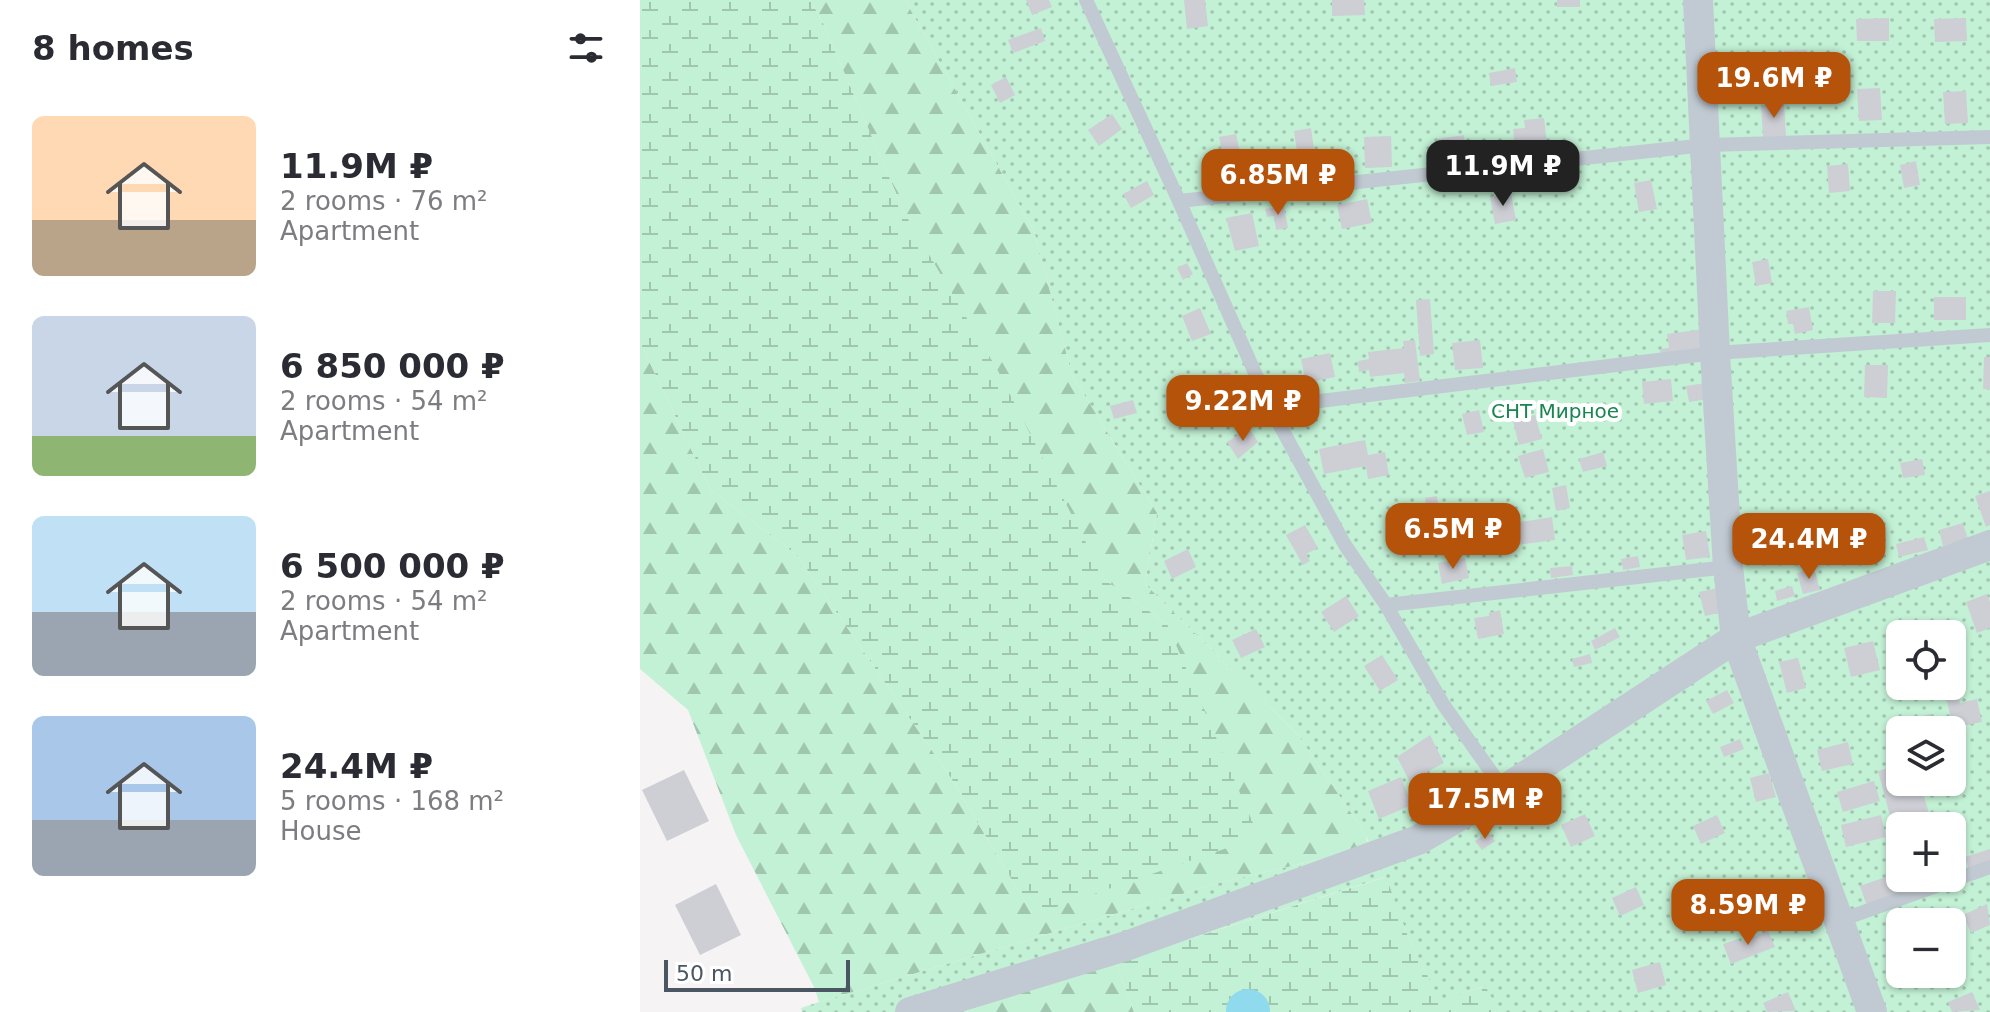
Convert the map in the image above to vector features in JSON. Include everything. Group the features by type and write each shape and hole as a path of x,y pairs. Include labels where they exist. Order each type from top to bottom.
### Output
{"street":[{"path":"1698,0 1715,353 1728,567 1736,638 1872,1012"},
{"path":"910,1012 1126,946 1418,840 1504,790 1736,638 1990,546"}],"lane":[{"path":"1103,0 1086,1 1270,407 1345,545 1386,605 1443,704 1504,790"},
{"path":"1179,201 1706,145 1990,137"},
{"path":"1270,407 1715,353 1990,335"},
{"path":"1386,605 1728,567"},
{"path":"1838,921 1990,867"}],"green space":[{"path":"640,0 810,0 822,21 905,214 998,371 1105,580 1167,624 1259,837 1033,915 951,778 797,555 710,489 640,342"},
{"path":"810,0 905,0 1034,231 1072,375 1157,513 1145,584 1298,735 1364,832 1370,848 1222,882 819,1002 736,835 688,710 640,669 640,342 710,489 797,555 951,778 1033,915 1167,624 1105,580 905,214 822,21"},
{"name":"СНТ Мирное","path":"905,0 1990,0 1990,1012 1500,1012 1484,986 1440,1002 1407,934 1385,877 1116,962 910,1012 802,1012 801,1008 819,1002 1222,882 1370,848 1375,855 1364,832 1298,735 1145,584 1157,513 1072,375 1034,231"},
{"path":"1386,877 1407,934 1440,1001 1485,986 1500,1012 1134,1012 1116,962"},
{"path":"1116,962 1134,1012 910,1012"}],"building":[{"path":"1026,0 1049,0 1052,7 1032,15"},
{"path":"1184,0 1205,0 1208,26 1187,29"},
{"path":"1332,0 1364,0 1365,15 1332,16"},
{"path":"1557,0 1580,0 1580,7 1557,7"},
{"path":"1889,18 1889,41 1857,41 1856,19"},
{"path":"1966,18 1967,41 1935,42 1934,19"},
{"path":"1041,28 1045,41 1013,53 1008,40"},
{"path":"1807,50 1809,82 1785,84 1784,51"},
{"path":"1515,68 1517,82 1491,86 1489,73"},
{"path":"1006,77 1015,95 1000,103 991,85"},
{"path":"1880,88 1882,120 1859,121 1857,89"},
{"path":"1966,91 1968,123 1945,124 1943,92"},
{"path":"1784,104 1786,136 1763,137 1761,105"},
{"path":"1112,114 1122,129 1099,146 1088,130"},
{"path":"1544,118 1548,152 1516,156 1513,129 1525,128 1524,120"},
{"path":"1311,128 1316,164 1299,166 1294,131"},
{"path":"1236,134 1243,167 1226,171 1219,137"},
{"path":"1464,135 1466,156 1441,159 1438,139"},
{"path":"1391,136 1392,167 1365,168 1364,137"},
{"path":"1916,161 1920,185 1904,188 1900,165"},
{"path":"1848,164 1850,191 1829,193 1827,166"},
{"path":"1651,180 1657,209 1639,212 1634,183"},
{"path":"1147,181 1154,195 1131,208 1123,194"},
{"path":"1511,193 1516,220 1495,224 1490,197"},
{"path":"1367,199 1372,223 1342,229 1337,205"},
{"path":"1284,206 1288,228 1276,230 1274,216 1267,217 1265,209"},
{"path":"1252,213 1259,246 1235,251 1226,218"},
{"path":"1768,259 1772,283 1756,286 1752,262"},
{"path":"1187,263 1193,274 1183,280 1177,268"},
{"path":"1873,291 1896,291 1895,323 1872,323"},
{"path":"1934,297 1966,297 1966,320 1934,320"},
{"path":"1430,299 1434,354 1420,356 1416,300"},
{"path":"1809,307 1813,330 1795,334 1793,324 1788,324 1786,311"},
{"path":"1200,308 1211,334 1192,341 1182,316"},
{"path":"1704,329 1708,360 1662,366 1660,349 1669,348 1667,334"},
{"path":"1415,340 1420,381 1405,383 1404,373 1370,377 1369,370 1359,372 1358,361 1369,359 1368,352 1404,348 1403,341"},
{"path":"1480,340 1483,368 1455,370 1452,343"},
{"path":"1330,353 1335,377 1306,383 1301,359"},
{"path":"1984,357 1990,357 1990,389 1983,389"},
{"path":"1865,365 1888,365 1887,398 1864,397"},
{"path":"1230,372 1235,393 1225,395 1227,403 1213,407 1206,377"},
{"path":"1671,379 1673,401 1644,404 1642,382"},
{"path":"1712,382 1715,398 1689,402 1686,386"},
{"path":"1133,400 1137,413 1114,419 1110,406"},
{"path":"1479,410 1484,432 1467,435 1462,414"},
{"path":"1535,415 1542,439 1519,445 1513,421"},
{"path":"1249,428 1258,442 1238,459 1227,442"},
{"path":"1365,440 1368,455 1385,452 1389,475 1368,479 1366,466 1324,474 1319,449"},
{"path":"1543,449 1549,472 1525,478 1518,456"},
{"path":"1603,452 1607,466 1583,472 1579,459"},
{"path":"1922,459 1925,475 1903,478 1900,463"},
{"path":"1566,485 1570,508 1556,511 1552,488"},
{"path":"1990,491 1990,525 1986,527 1975,496"},
{"path":"1437,496 1440,521 1429,523 1425,498"},
{"path":"1552,517 1555,540 1517,545 1514,523"},
{"path":"1804,521 1807,533 1785,540 1781,528"},
{"path":"1963,523 1968,539 1943,546 1939,530"},
{"path":"1305,525 1318,548 1306,554 1310,561 1303,565 1286,535"},
{"path":"1706,531 1710,557 1686,560 1682,535"},
{"path":"1838,534 1857,538 1852,564 1833,560"},
{"path":"1924,537 1928,550 1899,557 1896,544"},
{"path":"1188,549 1196,567 1172,579 1164,561"},
{"path":"1638,556 1640,567 1623,570 1621,559"},
{"path":"1465,558 1469,578 1442,584 1438,563"},
{"path":"1572,566 1573,575 1551,578 1550,568"},
{"path":"1814,568 1820,590 1803,594 1797,573"},
{"path":"1792,586 1795,596 1777,601 1775,591"},
{"path":"1718,588 1723,612 1705,616 1699,592"},
{"path":"1987,594 1990,628 1977,633 1966,602"},
{"path":"1346,596 1359,616 1334,632 1321,612"},
{"path":"1500,610 1504,634 1478,639 1474,618 1489,616 1489,613"},
{"path":"1615,628 1620,637 1595,650 1591,641"},
{"path":"1256,629 1265,647 1241,658 1232,640"},
{"path":"1873,641 1880,670 1851,677 1844,648"},
{"path":"1590,654 1592,663 1574,667 1572,659"},
{"path":"1382,655 1398,680 1380,691 1364,666"},
{"path":"1798,658 1806,688 1787,693 1779,662"},
{"path":"1727,690 1734,703 1713,714 1706,701"},
{"path":"1977,699 1982,722 1966,725 1966,716 1950,716 1947,700 1959,700 1960,703"},
{"path":"1430,735 1444,763 1425,773 1431,784 1415,792 1397,757"},
{"path":"1740,739 1744,749 1724,757 1720,747"},
{"path":"1848,742 1853,764 1822,771 1817,750"},
{"path":"1886,769 1886,796 1924,796 1929,812 1889,812 1878,771"},
{"path":"684,770 709,821 667,841 642,790"},
{"path":"1769,773 1776,797 1756,802 1750,778"},
{"path":"1401,777 1412,805 1379,819 1368,791"},
{"path":"1874,781 1880,801 1843,812 1837,792"},
{"path":"1585,814 1595,836 1571,847 1561,825"},
{"path":"1717,815 1725,833 1701,844 1693,826"},
{"path":"1881,815 1886,837 1846,847 1841,825"},
{"path":"1488,832 1495,841 1482,850 1475,841"},
{"path":"1990,849 1990,868 1970,874 1966,857"},
{"path":"1886,877 1886,892 1913,892 1868,909 1860,886"},
{"path":"716,884 741,935 700,955 675,905"},
{"path":"1636,887 1644,905 1620,916 1612,898"},
{"path":"1987,904 1990,925 1971,933 1966,914"},
{"path":"1768,931 1775,947 1731,964 1723,944 1738,939 1739,942"},
{"path":"1660,962 1666,985 1638,993 1632,970"},
{"path":"1788,992 1796,1011 1767,1012 1763,1003"},
{"path":"1972,992 1980,1010 1952,1012 1948,1002"}]}
